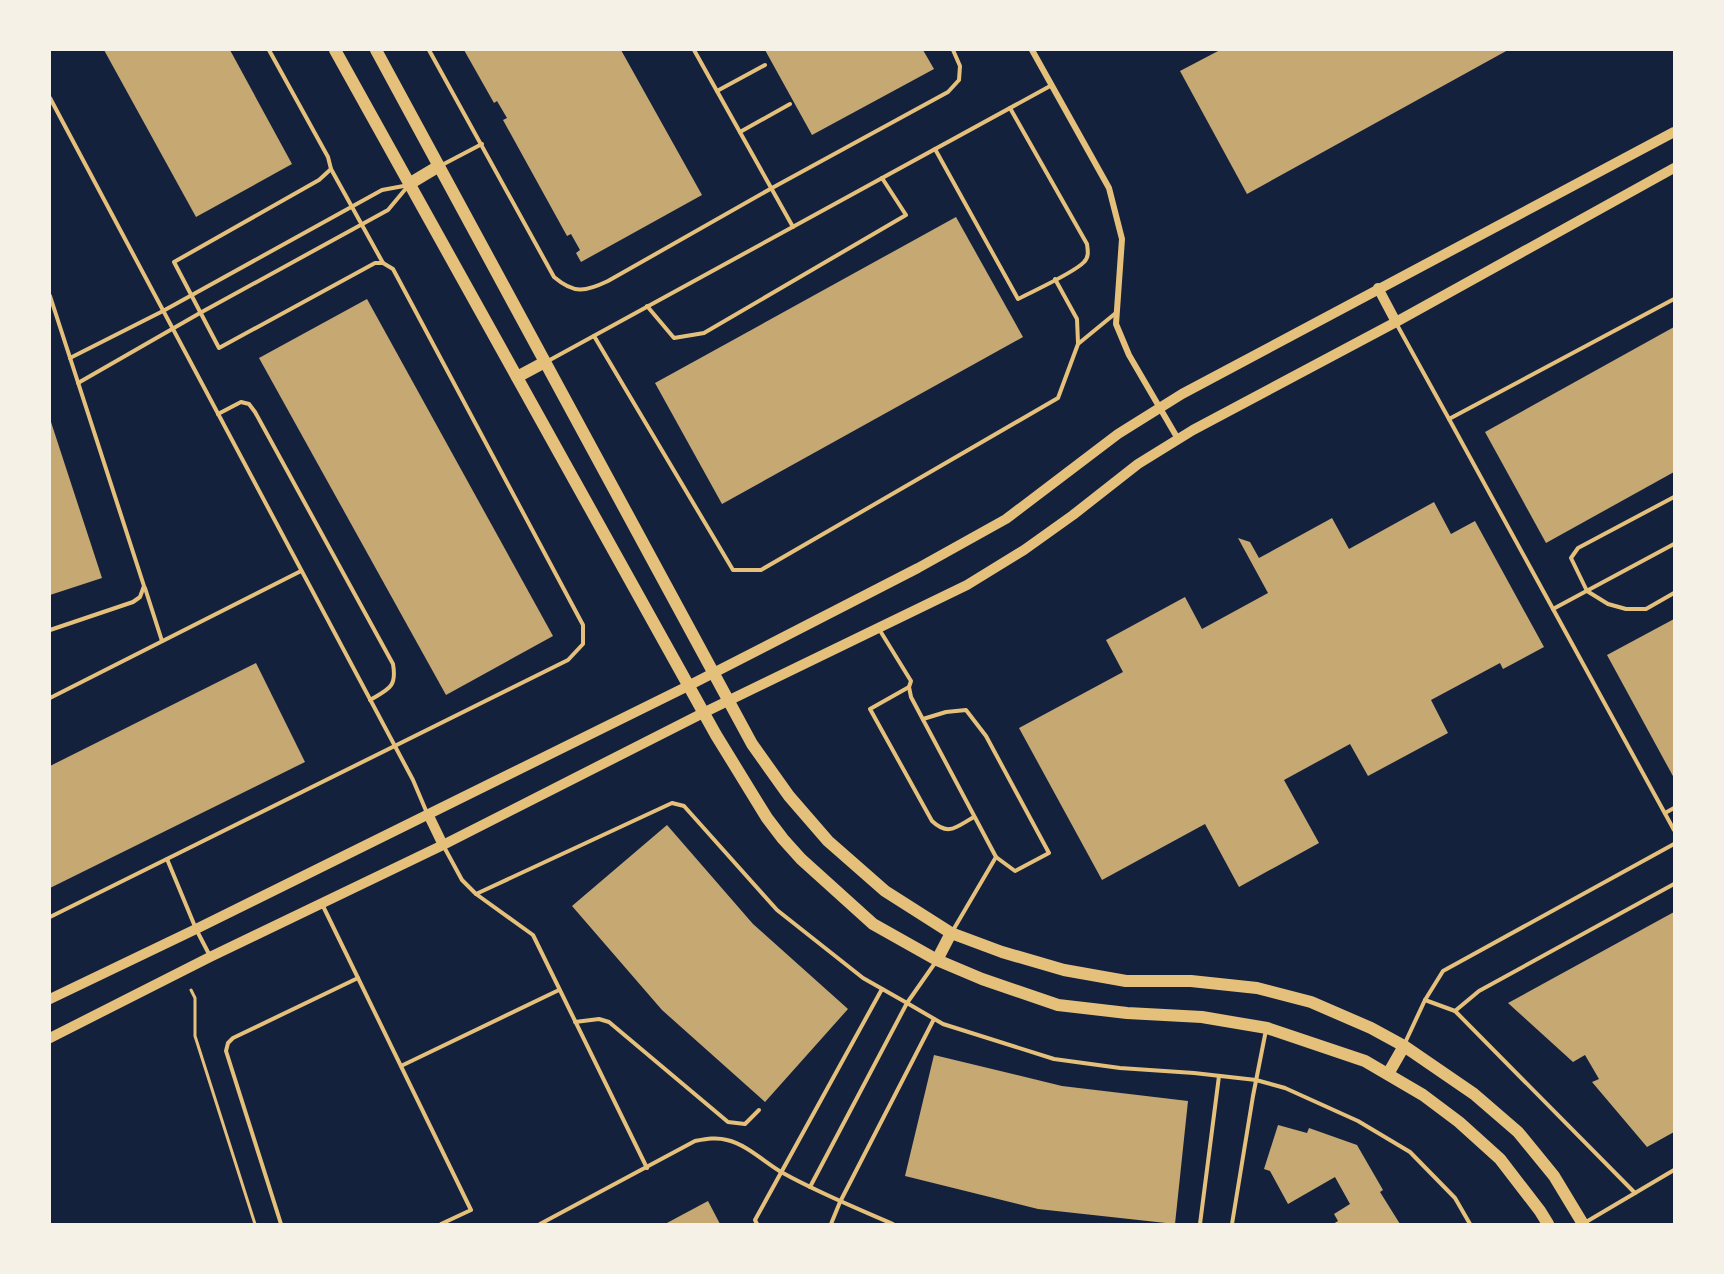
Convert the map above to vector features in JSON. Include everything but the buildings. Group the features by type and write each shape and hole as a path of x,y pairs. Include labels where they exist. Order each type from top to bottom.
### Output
{"main road":[{"path":"335,50 688,686 767,818 801,860 873,924 937,960 982,979 1058,1005 1126,1013 1202,1017 1267,1028 1365,1060 1423,1095 1459,1122 1500,1159 1548,1224"},
{"path":"376,50 752,744 789,796 828,841 885,891 951,933 1002,952 1064,970 1126,981 1191,981 1257,988 1311,1002 1371,1028 1404,1046 1474,1094 1518,1132 1554,1176 1583,1224"},
{"path":"50,999 688,686 918,568 1006,519 1118,434 1182,394 1674,132"},
{"path":"409,184 440,166"},
{"path":"50,1038 967,585 1023,550 1073,515 1138,464 1178,439 1396,322 1674,168"},
{"path":"1378,288 1396,322"},
{"path":"517,377 545,362"},
{"path":"428,814 443,845"},
{"path":"937,960 951,933"},
{"path":"1388,1074 1404,1046"}],"street":[{"path":"1032,50 1109,188 1122,239 1116,324 1129,355 1178,439"}],"lane":[{"path":"50,917 568,660 583,644 583,625 393,269 383,263 269,50"},
{"path":"429,50 554,277 566,287 579,290 592,288 608,281 948,92 959,80 960,66 953,50"},
{"path":"695,50 793,227"},
{"path":"717,91 765,65"},
{"path":"545,362 1052,85"},
{"path":"50,98 395,746 428,814"},
{"path":"740,132 790,104"},
{"path":"935,149 1018,299 1083,264 1088,255 1087,244 1010,108"},
{"path":"440,166 482,144"},
{"path":"331,169 319,180 174,262 219,348 357,272 383,263"},
{"path":"647,306 674,338 704,333 906,216 882,178"},
{"path":"70,358 192,296 382,190 409,184"},
{"path":"78,383 388,210 409,184"},
{"path":"594,336 733,570 761,570 1058,398 1078,344 1077,319 1055,279"},
{"path":"50,296 162,641"},
{"path":"1449,419 1674,299"},
{"path":"1078,344 1118,311"},
{"path":"1396,322 1674,830"},
{"path":"218,414 241,402 249,404 255,412 393,664 395,676 390,688 370,700"},
{"path":"1674,497 1578,548 1571,558 1587,591 1608,604 1626,609 1646,609 1674,593"},
{"path":"1553,609 1674,544"},
{"path":"50,698 301,571"},
{"path":"50,630 133,602 140,597 144,586"},
{"path":"879,628 911,681 909,687 911,697 922,719 975,816 996,857 1015,871 1049,853 986,736 966,711 946,712 922,719"},
{"path":"909,687 870,709 932,821 940,829 950,830 975,816"},
{"path":"476,894 672,803 684,806 777,910 863,978 943,1024 1054,1059 1120,1068 1256,1080 1285,1088 1376,1130 1410,1152 1455,1198 1470,1224"},
{"path":"1665,813 1674,808"},
{"path":"1404,1046 1425,1000 1443,971 1674,844"},
{"path":"443,845 462,880 476,894 533,935 647,1168"},
{"path":"951,933 996,857"},
{"path":"167,859 210,957"},
{"path":"1455,1011 1479,991 1674,884"},
{"path":"322,903 471,1210 441,1224"},
{"path":"810,1187 907,1003 937,960"},
{"path":"281,1224 226,1051 228,1043 233,1038 358,978"},
{"path":"757,1224 755,1220 882,989"},
{"path":"401,1066 559,990"},
{"path":"1425,1000 1455,1011 1635,1193"},
{"path":"575,1022 599,1019 609,1022 728,1122 745,1124 759,1110"},
{"path":"831,1224 840,1202 934,1019"},
{"path":"1232,1224 1267,1028"},
{"path":"1200,1224 1219,1076"},
{"path":"540,1224 695,1142 713,1138 728,1140 741,1146 810,1187 893,1224"},
{"path":"1583,1224 1674,1170"}],"path":[{"path":"191,990 195,998 195,1036 255,1224"}]}
